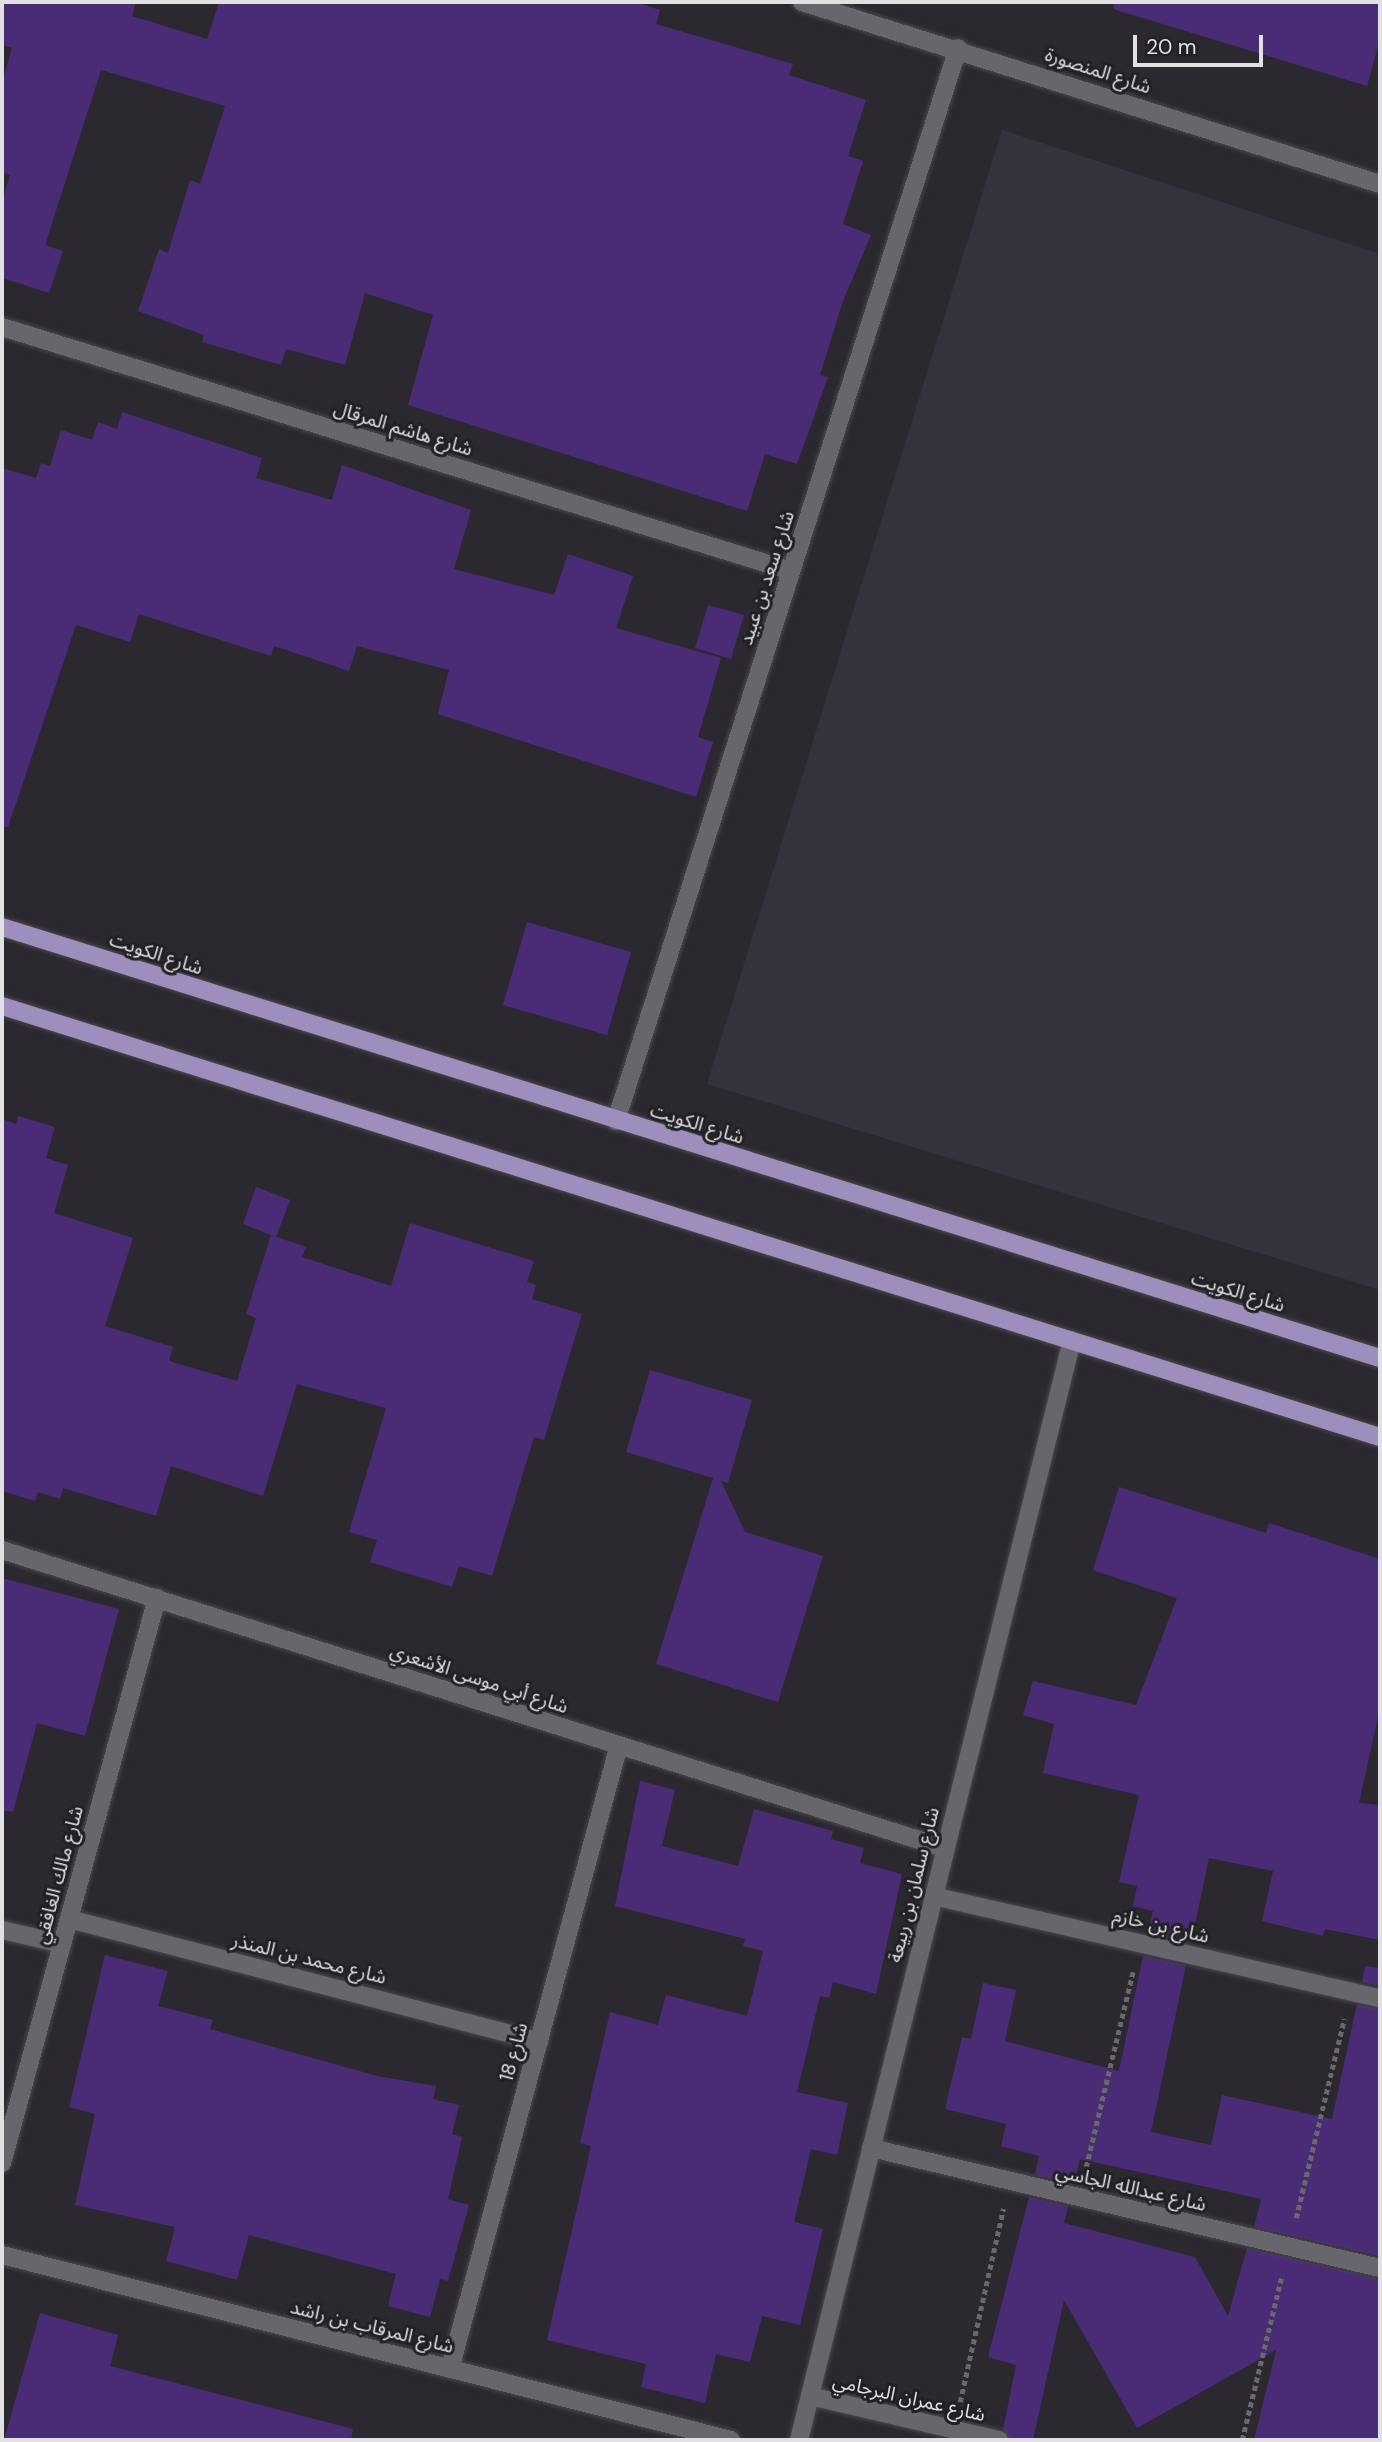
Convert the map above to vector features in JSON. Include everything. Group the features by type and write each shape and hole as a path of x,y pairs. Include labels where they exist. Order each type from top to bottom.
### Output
{"main road":[{"name":"شارع الكويت","path":"2,927 1380,1358"},
{"path":"2,1006 1380,1437"}],"street":[{"name":"شارع المنصورة","path":"802,2 958,48 1380,184"},
{"name":"شارع سعد بن عبيد","path":"616,1121 958,48"},
{"name":"شارع هاشم المرقال","path":"2,327 791,571"},
{"name":"شارع سلمان بن ربيعة","path":"799,2440 1072,1340"},
{"name":"شارع أبي موسى الأشعري","path":"2,1550 944,1848"},
{"name":"شارع مالك الغافقي","path":"2,2163 157,1598"},
{"name":"شارع 18","path":"450,2369 619,1745"},
{"name":"شارع بن خازم","path":"933,1896 1380,1998"},
{"name":"شارع محمد بن المنذر","path":"69,1919 539,2041"},
{"path":"2,1930 62,1944"},
{"name":"شارع عبدالله الجاسي","path":"871,2148 1380,2268"},
{"name":"شارع المرقاب بن راشد","path":"2,2255 731,2440"},
{"name":"شارع عمران البرجامي","path":"810,2396 999,2440"}],"path":[{"path":"1079,2197 1140,1943"},
{"path":"953,2429 1009,2180"}],"shaded area":[{"path":"1002,130 1380,254 1380,1290 707,1084"}],"building":[{"path":"2,2 136,2 132,16 207,39 219,2 636,2 660,10 656,24 793,64 789,75 866,100 848,156 863,161 843,224 871,235 843,301 820,375 828,377 797,464 765,454 747,511 408,405 433,315 365,293 345,365 286,349 281,365 202,342 204,335 138,311 159,249 168,253 190,180 200,184 225,106 101,70 45,245 63,251 49,293 2,278 2,202 10,175 2,172 2,83 12,48 2,45"},
{"path":"1114,2 1380,2 1380,39 1367,86 1113,9"},
{"path":"122,412 262,458 256,478 332,500 342,465 471,510 454,569 554,595 568,554 633,576 616,628 721,658 698,737 713,742 696,797 438,714 449,670 357,646 349,671 274,646 271,656 139,614 130,642 76,625 8,827 2,826 2,468 36,478 41,463 50,466 61,430 92,440 98,422 117,429"},
{"path":"708,605 744,615 731,659 695,648"},
{"path":"527,922 631,952 607,1035 503,1005"},
{"path":"18,1116 55,1127 46,1158 68,1165 54,1213 133,1238 105,1326 173,1347 169,1361 237,1381 256,1318 246,1314 271,1235 306,1247 302,1257 391,1286 410,1223 534,1261 527,1282 536,1285 532,1299 582,1314 544,1440 534,1437 492,1576 459,1566 452,1587 370,1562 377,1540 349,1532 386,1408 297,1384 263,1496 171,1466 156,1516 63,1488 60,1499 38,1492 35,1501 2,1491 2,1119 16,1124"},
{"path":"256,1187 290,1200 276,1237 243,1224"},
{"path":"650,1370 752,1400 728,1483 721,1481 745,1532 823,1556 778,1702 656,1664 713,1478 626,1452"},
{"path":"1119,1487 1266,1533 1269,1523 1380,1559 1380,1708 1359,1803 1380,1805 1380,1940 1325,1929 1323,1936 1262,1921 1273,1871 1209,1858 1191,1943 1148,1933 1153,1911 1133,1906 1137,1886 1119,1882 1139,1795 1043,1773 1054,1724 1023,1715 1033,1681 1136,1705 1177,1598 1093,1570"},
{"path":"2,1578 119,1609 85,1736 37,1723 13,1812 2,1810"},
{"path":"640,1781 675,1790 662,1846 738,1866 754,1809 833,1831 831,1839 864,1848 860,1863 902,1874 876,1994 833,1982 829,1998 820,1996 797,2092 848,2103 837,2155 811,2149 794,2222 823,2229 800,2325 762,2316 750,2362 716,2354 705,2403 641,2387 646,2364 547,2340 591,2146 580,2143 610,2012 658,2025 666,1995 747,2016 763,1951 743,1946 745,1939 615,1906"},
{"path":"105,1955 168,1971 158,2006 213,2020 210,2029 377,2076 436,2086 433,2099 459,2105 452,2134 462,2137 448,2199 469,2205 448,2281 440,2279 430,2317 388,2306 396,2274 249,2235 237,2280 166,2261 175,2227 75,2205 95,2114 69,2107"},
{"path":"1143,1956 1186,1965 1151,2132 1211,2145 1222,2095 1332,2119 1357,2004 1380,2009 1380,2256 1254,2227 1261,2199 1080,2159 1074,2184 1035,2175 1039,2156 1001,2146 1006,2124 945,2109 962,2037 971,2039 983,1983 1016,1990 1005,2041 1119,2071"},
{"path":"1365,1966 1380,1968 1380,1986 1362,1982"},
{"path":"1029,2197 1068,2206 1064,2223 1195,2257 1228,2316 1247,2248 1380,2279 1380,2440 1254,2440 1276,2350 1137,2428 1064,2300 1033,2440 1010,2440 1003,2430 1016,2365 988,2357"},
{"path":"40,2313 118,2335 110,2366 353,2429 351,2440 4,2440"}]}
